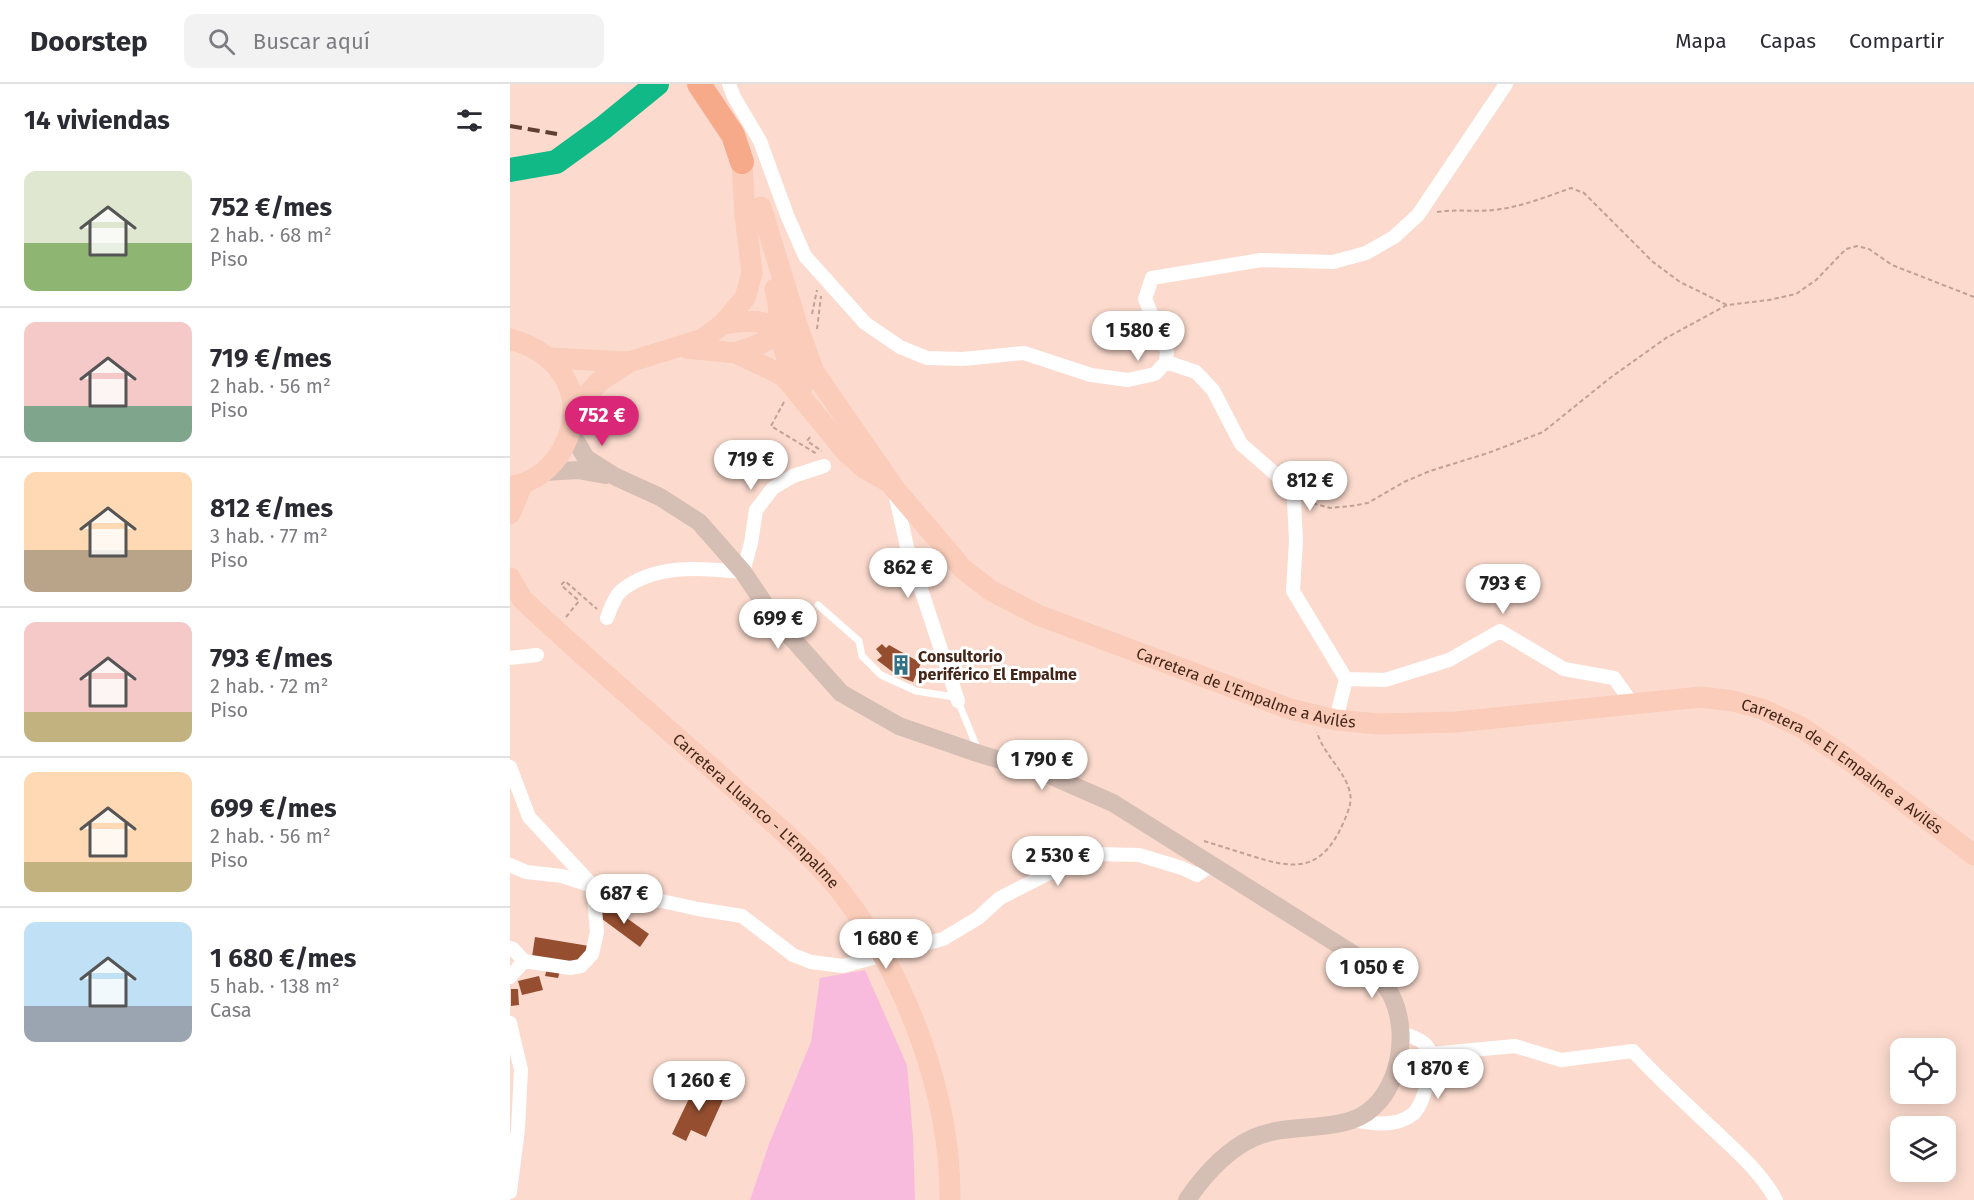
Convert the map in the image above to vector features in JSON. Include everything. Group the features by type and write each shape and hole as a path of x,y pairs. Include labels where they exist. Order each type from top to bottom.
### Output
{"highway":[{"path":"699,84 733,135 742,162"}],"main road":[{"path":"742,162 776,328 788,361 816,416"},
{"path":"573,410 600,381 629,362 703,339 723,324 745,298 752,273 753,211"},
{"name":"Carretera de L'Empalme a Avilés","path":"753,211 814,372 893,485 963,569 990,590 1012,603 1038,615 1290,709 1336,720 1379,724 1456,722 1701,697"},
{"path":"723,324 753,320 776,328 787,335 817,394 852,442 870,451"},
{"path":"736,353 768,339 776,328"},
{"path":"510,339 529,344 550,358 562,373 570,391 573,410 571,433 556,460 545,472 516,486 510,514"},
{"path":"677,348 736,353 783,376 847,453 864,468 893,485"},
{"path":"550,358 629,362"},
{"name":"Carretera Lluanco - L'Empalme","path":"510,578 522,599 793,840 842,892 878,947 903,994 921,1042 936,1093 947,1147 950,1200"},
{"name":"Carretera de El Empalme a Avilés","path":"1701,697 1733,701 1762,709 1801,727 1846,758 1974,855"}],"street":[{"path":"729,84 734,97 760,141 787,215 805,256 865,323 900,347 927,358 963,359 1024,353 1091,375 1128,380 1155,374 1166,362 1167,351 1144,299 1152,278 1261,260 1333,262 1366,253 1394,237 1418,215 1506,84"},
{"path":"1166,362 1196,372 1213,390 1241,444 1288,485 1294,500 1296,541 1293,591 1346,680 1336,720"},
{"path":"571,433 586,458 616,477 660,497 699,522 743,572 774,618 841,693 899,726 1047,774 1113,803 1358,957 1380,977 1394,999 1400,1032 1400,1050 1395,1076 1378,1104 1354,1120 1316,1128 1281,1130 1253,1138 1222,1158 1187,1200"},
{"path":"743,572 751,543 756,510 773,488 793,476 824,466"},
{"path":"545,472 578,470 616,477"},
{"path":"893,485 907,547 958,700"},
{"path":"607,618 620,591 645,576 679,568 743,572"},
{"path":"1346,680 1385,680 1449,660 1500,631 1564,669 1614,678 1632,703"},
{"path":"510,658 537,655"},
{"path":"510,767 529,817 593,886 597,932 592,954 581,966 570,968 524,961 510,948"},
{"path":"510,865 526,872 562,876 593,886 698,909 742,916 793,956 811,962 843,966 943,939 978,918 1000,898 1053,871 1096,854 1139,855 1197,875 1211,865"},
{"path":"510,977 524,961"},
{"path":"510,1023 521,1070 518,1129 510,1192"},
{"path":"1354,1120 1369,1123 1396,1122 1413,1114 1428,1086 1431,1058 1427,1047 1415,1038 1400,1032"},
{"path":"1430,1054 1515,1046 1561,1060 1633,1051 1767,1184 1776,1200"}],"lane":[{"path":"818,605 859,641 862,656 881,675 916,691 958,700 980,754"}],"path":[{"path":"1418,215 1455,209 1492,211 1523,206 1571,188 1584,193 1653,262 1680,282 1727,305"},
{"path":"1288,485 1312,503 1330,507 1368,503 1404,482 1430,471 1488,453 1543,432 1610,378 1666,338 1727,305 1796,294 1816,280 1846,249 1857,246 1869,249 1892,265 1974,297"},
{"path":"817,330 822,301 821,284"},
{"path":"566,618 579,601 561,585 565,581 607,618"},
{"path":"1196,838 1281,865 1299,865 1318,857 1332,845 1347,816 1350,794 1340,771 1318,736 1312,714"}],"shaded area":[{"path":"865,970 907,1065 915,1200 750,1200 769,1144 811,1042 820,978"}],"building":[{"name":"Consultorio periférico El Empalme","path":"882,644 886,648 889,645 921,663 913,682 898,676 877,660 882,656 876,649"},
{"path":"607,904 649,934 640,947 598,916"},
{"path":"535,937 589,946 585,958 573,964 532,957"},
{"path":"547,968 560,971 558,978 545,976"},
{"path":"539,976 543,990 522,995 518,981"},
{"path":"511,989 518,989 519,1005 511,1006"},
{"path":"697,1082 725,1095 706,1137 691,1130 686,1141 672,1134"}],"waterway":[{"path":"510,170 556,162 603,128 657,84"}],"railway":[{"path":"510,126 557,134"}],"place":[{"name":"Consultorio periférico El Empalme","path":"901,665"}]}
